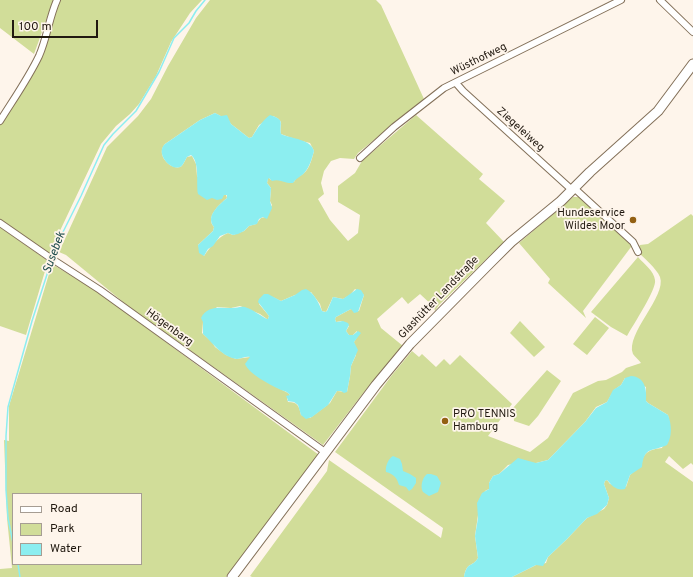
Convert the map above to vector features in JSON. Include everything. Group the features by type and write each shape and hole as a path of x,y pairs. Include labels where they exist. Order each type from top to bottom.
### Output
{"street":[{"path":"0,121 38,58 52,12 58,0"},
{"name":"Wüsthofweg","path":"360,158 421,105 444,88 621,0"},
{"path":"660,0 693,32"},
{"name":"Glashütter Landstraße","path":"232,577 376,385 420,334 490,262 658,111 693,64"},
{"name":"Ziegeleiweg","path":"456,83 462,91 633,242 638,252"},
{"name":"Högenbarg","path":"0,223 100,290 325,452"}],"green space":[{"path":"0,0 54,0 34,54 0,28"},
{"path":"60,0 202,0 190,13 171,42 156,76 139,104 116,126 101,144 49,254 0,219 0,125 40,60 54,13"},
{"path":"210,0 376,0 381,5 424,99 358,153 354,159 340,158 331,161 324,171 321,183 324,194 318,199 330,220 348,241 358,233 360,215 338,202 338,186 355,173 362,161 416,115 483,174 479,179 505,201 486,223 504,242 439,305 435,311 434,307 420,294 408,304 402,297 377,319 381,328 403,346 364,392 323,445 128,306 66,255 59,252 107,147 138,116 151,99 196,18","holes":["215,113 228,120 249,138 252,137 259,125 273,116 281,122 281,134 310,143 314,151 308,168 294,182 271,180 268,178 267,183 271,188 270,201 272,205 265,217 261,218 256,224 249,226 244,231 233,235 228,233 224,235 214,243 204,256 198,245 213,231 214,227 211,219 212,215 227,198 226,195 212,198 197,176 196,164 192,156 187,157 180,167 172,166 165,161 162,148 165,144 200,120","355,289 364,295 359,311 351,309 335,319 336,322 341,321 349,326 346,331 349,335 353,335 357,331 357,337 354,342 356,355 351,366 347,392 337,391 330,403 310,418 301,415 299,407 296,404 288,402 287,398 290,395 288,393 265,381 250,357 236,359 226,355 215,347 212,342 202,333 203,322 217,307 231,308 240,306 268,319 269,316 259,304 266,294 281,301 295,295 311,292 320,304 322,311 326,312 333,297 343,299 350,295"]},
{"path":"573,197 579,197 631,245 583,311 586,318 548,283 550,279 519,243"},
{"path":"691,214 693,216 693,465 691,463 683,469 669,456 665,462 693,482 693,577 512,577 536,565 546,563 548,557 587,518 604,509 609,498 604,484 605,481 607,480 610,484 626,487 630,475 642,464 642,460 646,454 651,450 662,448 670,428 668,415 646,401 646,387 625,378 621,385 614,390 607,402 596,407 585,422 548,460 536,463 508,465 499,474 493,476 489,483 489,489 485,491 478,515 475,536 478,558 468,567 464,577 250,576 327,471 329,460 441,538 443,528 335,452 392,375 412,351 419,357 422,354 436,367 444,359 450,365 460,355 512,404 488,436 530,452 548,438 573,393 598,381 606,380 622,372 626,368 641,363 633,354 632,346 635,336 658,294 661,285 660,277 656,270 637,251 640,245 648,244"},
{"path":"0,227 48,261 26,335 0,326"},
{"path":"638,257 653,274 655,285 649,299 627,336 611,327 591,312"},
{"path":"52,264 98,292 319,455 226,577 0,577 0,569 12,568 7,518 4,440 9,441 9,406"},
{"path":"595,317 609,328 587,355 573,344"},
{"path":"520,321 545,347 534,357 510,333"},
{"path":"547,370 561,381 538,416 529,426 514,421 513,408"}],"water":[{"path":"215,113 221,116 227,115 231,124 249,138 252,137 262,122 270,115 280,120 281,134 309,144 314,151 307,170 293,183 278,180 272,181 269,178 268,179 267,183 271,188 270,201 272,208 267,219 263,217 259,219 257,224 249,226 238,234 233,235 228,233 220,236 213,246 208,249 204,256 199,253 198,245 213,231 214,227 211,219 212,215 217,207 227,198 227,195 224,195 222,199 217,200 212,198 207,200 198,194 197,168 194,158 191,155 187,157 180,167 176,168 168,164 165,160 162,148 165,144 200,120"},
{"path":"306,289 314,296 322,311 325,312 327,311 333,297 343,299 357,289 361,290 364,295 358,312 354,313 351,309 335,319 336,322 343,321 348,323 349,325 346,331 349,335 353,335 358,331 361,333 354,342 358,350 351,366 347,392 344,393 337,391 328,405 312,417 306,419 301,415 298,405 294,402 287,401 286,396 290,395 289,394 260,378 247,368 245,364 250,357 237,359 222,353 203,334 203,322 201,318 207,311 215,308 245,307 268,319 269,316 258,302 264,294 268,294 281,301"},
{"path":"631,376 636,377 644,384 646,401 668,415 671,431 667,445 647,453 643,460 642,467 630,475 625,489 617,489 607,480 605,481 604,484 609,498 607,505 597,514 587,518 548,557 543,566 536,565 512,577 464,577 468,567 478,558 475,536 478,518 477,503 482,493 489,489 489,483 493,476 499,474 518,458 536,463 548,460 585,422 596,408 607,402 613,390 621,385 625,378"},
{"path":"393,456 400,459 403,471 416,478 416,483 409,491 406,487 399,485 393,475 386,472 387,463"},
{"path":"427,474 437,476 441,483 438,492 429,496 423,492 422,485 425,476"}],"waterway":[{"name":"Susebek","path":"53,256 59,240 104,145 136,111 159,72 174,38 189,23 205,0"},
{"name":"Susebek","path":"12,538 8,518 6,490 6,436 8,407 32,321 51,262"},
{"name":"Susebek","path":"18,565 20,577"}],"place":[{"name":"Hundeservice Wildes Moor","path":"633,220"},
{"name":"PRO TENNIS Hamburg","path":"445,421"}]}
